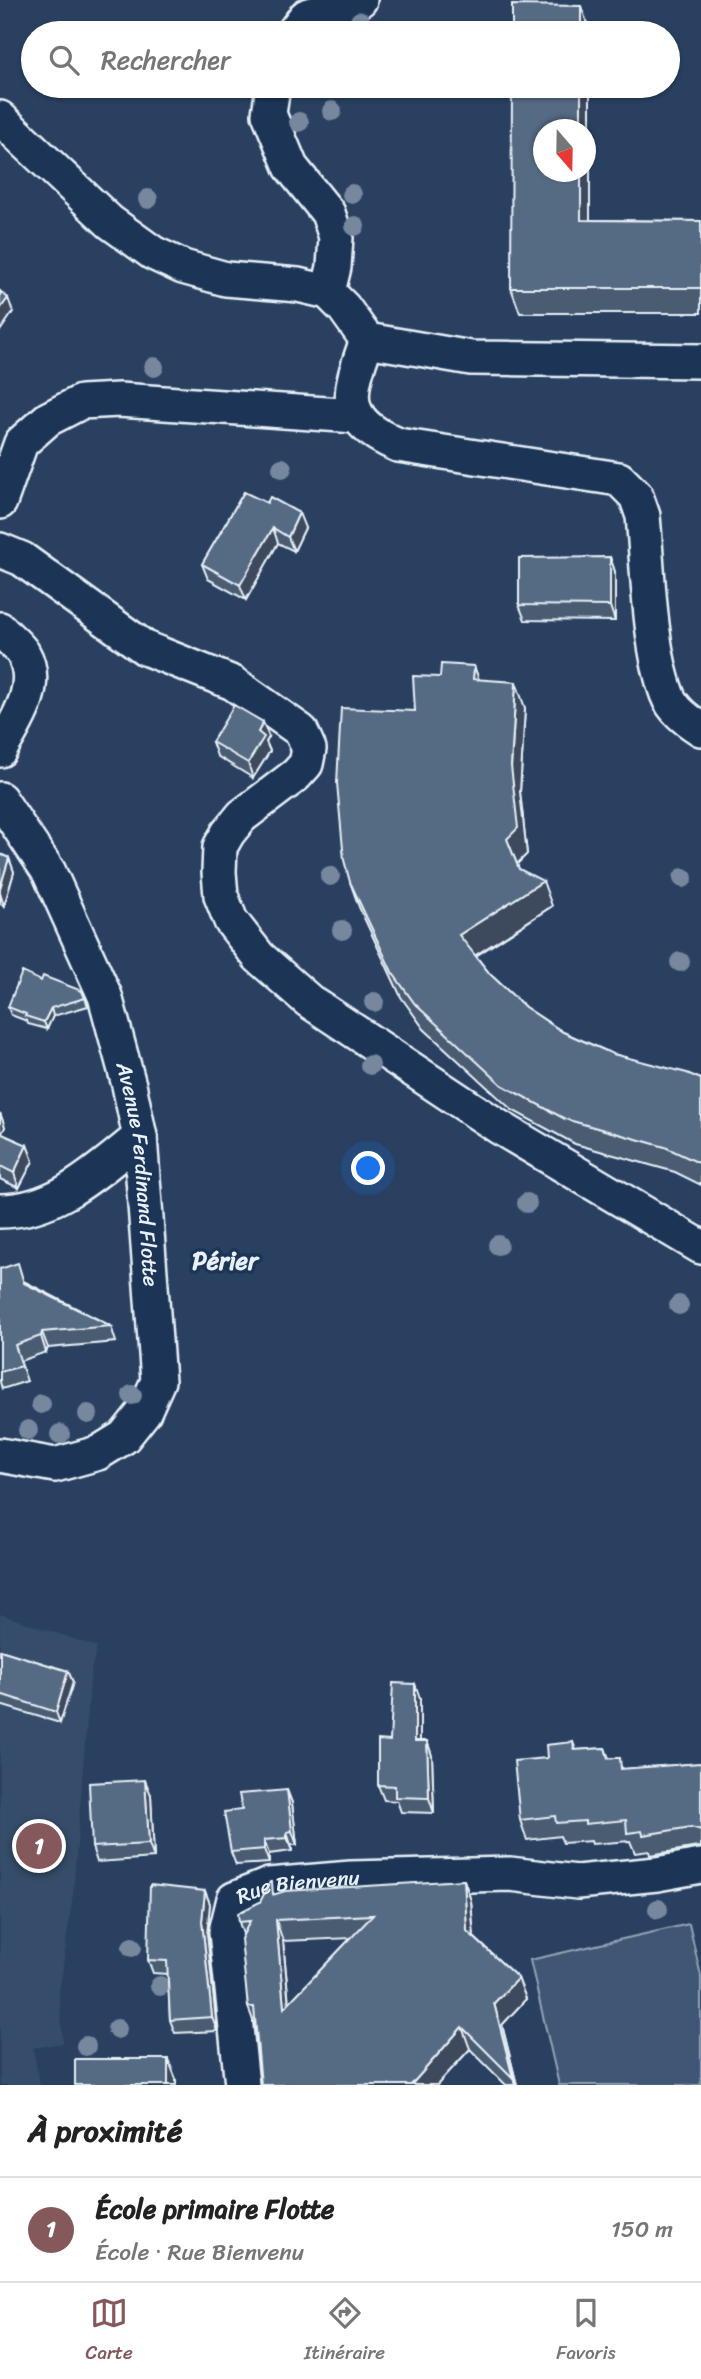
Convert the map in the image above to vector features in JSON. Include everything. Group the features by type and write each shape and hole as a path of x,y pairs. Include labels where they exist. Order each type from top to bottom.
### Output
{"street":[{"path":"302,21 306,16 360,0"},
{"path":"271,98 269,114 291,167 328,213 336,237 334,267 328,292"},
{"path":"0,118 110,222 153,253 183,267 226,279 298,285 328,292 344,308 367,340 471,358 701,361"},
{"path":"367,340 355,373 351,395 356,416 377,436 398,445 619,479 636,496 643,516 656,647 668,696 681,715 701,729"},
{"path":"0,502 21,443 48,419 81,402 119,400 356,416"},
{"path":"0,550 22,559 145,648 233,682 301,731 309,749 306,764 296,775 242,816 220,847 221,896 231,921 259,957 309,1001 499,1127 701,1247"},
{"path":"0,629 23,654 31,683 19,716 0,750"},
{"name":"Avenue Ferdinand Flotte","path":"0,799 49,872 105,996 140,1137 158,1381 144,1412 124,1437 98,1453 55,1465 0,1455"},
{"path":"0,1211 20,1211 53,1202 140,1137"},
{"name":"Rue Bienvenu","path":"242,2085 226,1932 234,1899 269,1885 351,1878 510,1874 577,1882 657,1874 701,1866"}],"shaded area":[{"path":"0,1614 97,1647 91,1670 73,1894 59,1994 63,2043 33,2048 40,2085 0,2085"},
{"path":"689,1924 701,1976 701,2085 559,2085 530,1960"}],"building":[{"path":"512,5 581,6 581,21 512,21"},
{"path":"512,98 581,98 581,119 533,119 533,182 581,182 581,220 701,221 701,288 511,288"},
{"path":"0,291 8,298 0,309"},
{"path":"244,492 267,503 270,497 299,513 288,537 273,528 240,585 202,564"},
{"path":"610,557 610,606 519,605 519,558"},
{"path":"441,664 474,666 473,679 516,682 511,766 518,828 507,839 519,869 543,881 459,935 490,974 525,1007 563,1032 613,1054 701,1079 701,1164 665,1147 565,1119 502,1085 415,1004 392,972 350,882 344,860 337,783 341,708 415,711 413,676 440,677"},
{"path":"234,705 263,722 258,732 264,737 248,763 212,742"},
{"path":"0,854 9,858 0,888"},
{"path":"22,972 41,981 43,976 82,991 85,998 51,1008 44,1022 25,1016 26,1014 8,1007"},
{"path":"0,1133 27,1145 14,1173 0,1166"},
{"path":"18,1263 24,1283 111,1326 42,1332 41,1336 15,1345 22,1366 0,1372 0,1269"},
{"path":"0,1650 68,1671 56,1712 0,1694"},
{"path":"393,1683 415,1684 415,1741 427,1741 429,1798 395,1797 395,1786 378,1785 378,1740 390,1741"},
{"path":"573,1742 574,1750 605,1748 608,1758 620,1758 621,1769 701,1763 701,1830 691,1827 643,1835 642,1831 627,1833 626,1820 585,1824 585,1821 556,1823 555,1816 520,1820 514,1761 547,1758 546,1745"},
{"path":"145,1780 149,1844 92,1847 89,1783"},
{"path":"287,1790 292,1831 287,1832 287,1838 264,1840 264,1849 231,1852 224,1812 242,1810 239,1794"},
{"path":"464,1880 467,1931 518,1978 494,2003 513,2078 462,2027 411,2085 261,2085 254,2007 248,2007 241,1939 250,1921 239,1922 238,1913 260,1902 270,1882 273,1895 285,1891","holes":["373,1915 284,2008 276,1920"]},
{"path":"150,1885 205,1891 202,1921 212,2017 170,2020 167,1961 148,1960"},
{"path":"75,2059 168,2059 168,2085 75,2085"}],"place":[{"name":"École primaire Flotte","path":"39,1846"}],"district":[{"name":"Périer","path":"225,1261"}]}
